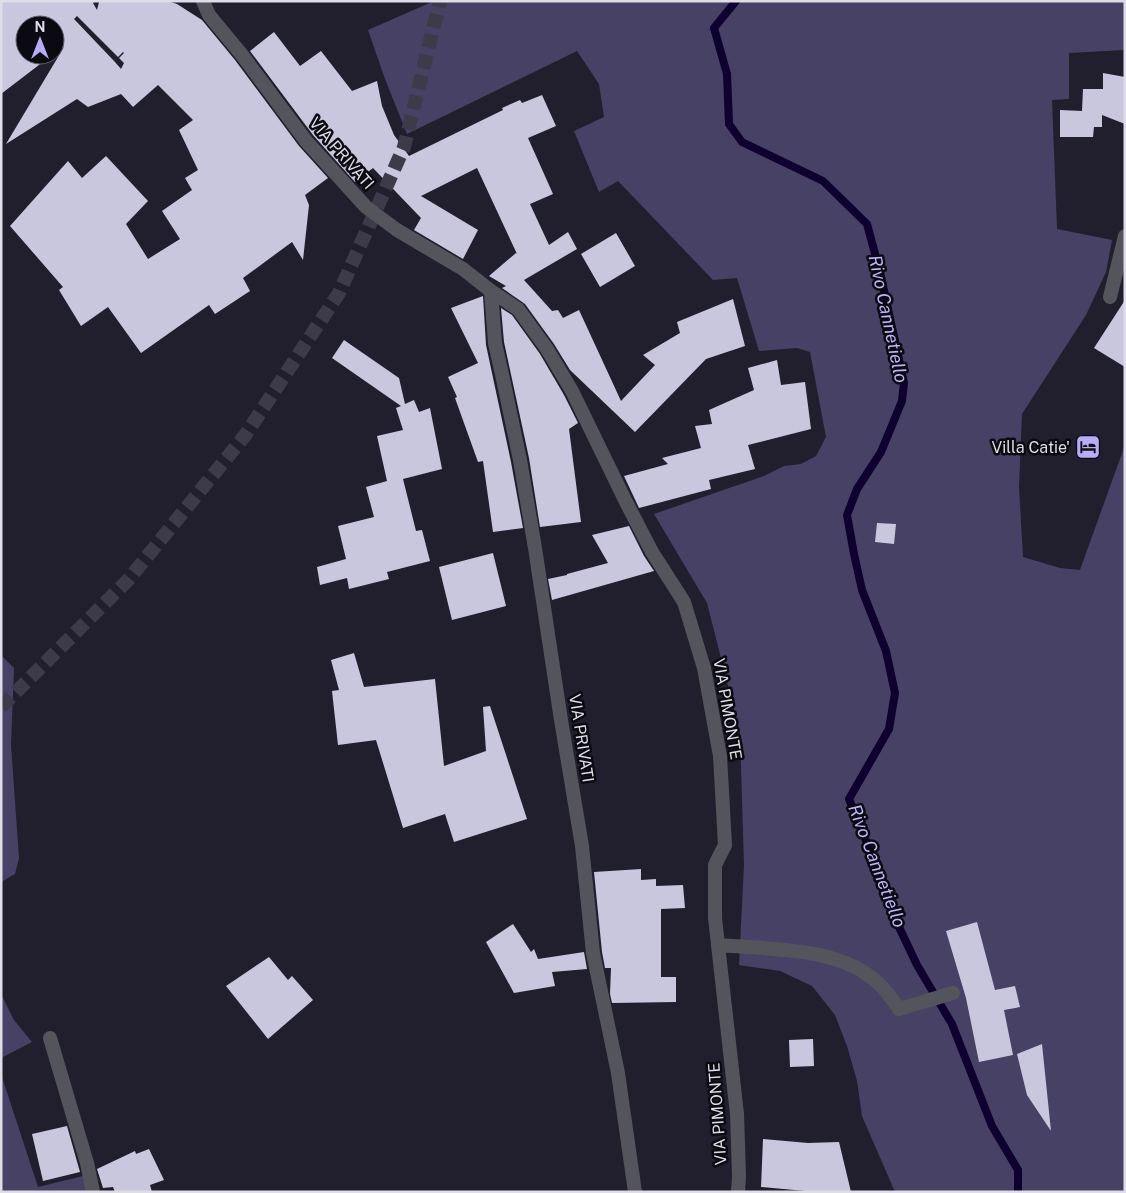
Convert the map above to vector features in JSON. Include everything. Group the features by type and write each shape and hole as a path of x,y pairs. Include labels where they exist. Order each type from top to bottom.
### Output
{"street":[{"name":"VIA PRIVATI","path":"204,1 209,15 242,55 306,141 366,207 397,230 462,269 491,291 494,343 518,451 535,548 582,846 593,954 618,1073 635,1192"},
{"path":"1110,297 1125,236"},
{"name":"VIA PIMONTE","path":"491,291 518,309 547,349 572,391 648,544 684,602 704,668 720,756 725,846 716,865 716,918 737,1114 738,1192"},
{"path":"718,945 810,953 845,962 868,975 888,993 900,1009 952,993"},
{"path":"50,1038 87,1163 93,1192"}],"shaded area":[{"path":"434,1 1125,1 1125,50 1069,53 1069,99 1052,100 1057,229 1112,240 1106,272 1086,315 1022,414 1019,487 1023,557 1060,568 1080,570 1125,445 1125,1192 895,1192 862,1116 857,1081 847,1046 835,1015 812,986 780,971 739,965 744,865 740,733 707,603 654,514 764,476 784,466 801,464 816,456 826,437 810,352 797,348 759,351 737,278 713,280 618,181 599,192 574,131 604,117 599,84 577,51 407,134 368,30"},
{"path":"1,655 14,668 11,745 19,858 15,874 1,882"},
{"path":"1,994 14,1020 32,1042 1,1058"},
{"path":"1,1074 38,1187 87,1175 90,1192 1,1192"}],"building":[{"path":"1,1 95,1 93,3 97,10 99,2 97,1 168,1 177,4 202,20 235,60 299,146 328,178 305,195 309,205 303,260 292,242 243,278 250,291 215,314 209,305 141,353 108,307 81,326 59,290 63,287 10,226 68,161 82,178 106,156 148,201 126,224 148,259 180,239 162,211 192,190 185,178 198,170 179,130 193,120 158,85 133,107 121,94 88,107 77,99 6,144 53,65 65,65 65,15 15,15 15,65 39,65 1,94","holes":["77,16 118,57 123,52 119,58 124,63 121,69 74,19"]},
{"path":"274,32 300,66 321,51 352,91 377,81 382,106 394,135 409,156 503,110 502,108 520,100 522,103 542,95 556,126 528,138 553,194 530,204 549,245 568,232 577,249 524,280 552,311 558,310 563,318 579,310 621,401 655,365 643,355 680,333 677,322 733,299 745,346 706,359 635,432 570,370 525,304 502,288 506,286 489,276 517,254 477,168 421,196 478,230 463,259 414,230 421,218 373,168 355,182 313,135 250,51"},
{"path":"1103,73 1125,77 1125,124 1102,115 1102,127 1094,127 1093,137 1060,137 1060,110 1082,111 1083,89 1103,89"},
{"path":"616,233 635,266 600,287 581,254"},
{"path":"483,296 486,345 523,528 493,532 483,461 478,462 455,398 457,397 448,377 478,363 451,308"},
{"path":"1125,300 1125,367 1094,348"},
{"path":"501,308 512,315 540,354 578,423 569,429 581,522 540,527 529,458 504,342"},
{"path":"344,340 399,378 405,404 414,400 419,412 430,408 442,469 403,479 416,531 422,530 430,561 387,572 389,579 349,589 347,578 320,585 317,567 346,559 338,526 374,517 366,487 387,481 377,436 403,430 396,408 401,406 332,358"},
{"path":"777,360 781,385 805,382 811,429 748,445 755,469 709,480 711,489 639,508 624,476 668,464 662,458 701,448 695,426 712,424 709,410 754,390 748,368"},
{"path":"877,523 896,524 894,544 875,542"},
{"path":"629,526 654,571 552,600 548,579 608,563 592,535"},
{"path":"493,553 506,606 452,620 439,567"},
{"path":"354,653 364,687 435,679 444,766 486,751 483,707 490,706 527,819 454,842 445,814 403,828 376,740 338,745 332,691 339,690 331,660"},
{"path":"641,869 641,880 656,879 656,886 683,885 685,908 661,909 661,977 676,977 676,1002 612,1003 610,994 611,968 605,968 602,952 594,872"},
{"path":"977,922 995,990 1015,986 1020,1007 1004,1010 1013,1055 979,1062 966,998 946,931"},
{"path":"513,924 531,952 534,949 538,959 584,952 587,969 552,972 555,986 514,993 486,942"},
{"path":"269,957 288,980 292,976 313,1000 268,1039 226,986"},
{"path":"813,1039 814,1066 790,1067 789,1040"},
{"path":"1042,1044 1051,1131 1027,1095 1017,1054"},
{"path":"67,1126 80,1172 43,1181 32,1134"},
{"path":"763,1139 808,1143 839,1142 851,1192 816,1192 761,1187"},
{"path":"149,1149 164,1180 150,1185 152,1192 115,1192 113,1187 103,1188 97,1169 135,1151 136,1154"}],"waterway":[{"name":"Rivo Cannetiello","path":"736,1 714,28 727,74 729,124 742,142 823,181 867,224 880,272 904,383 902,401 881,452 857,489 847,515 862,590 886,651 895,693 889,729 849,799 899,927 917,965 952,1024 992,1126 1018,1170 1018,1192"}],"tunnel":[{"path":"1,707 129,579 246,434 339,293 404,147 440,1"}],"place":[{"name":"Villa Catie'","path":"1088,447"}]}
